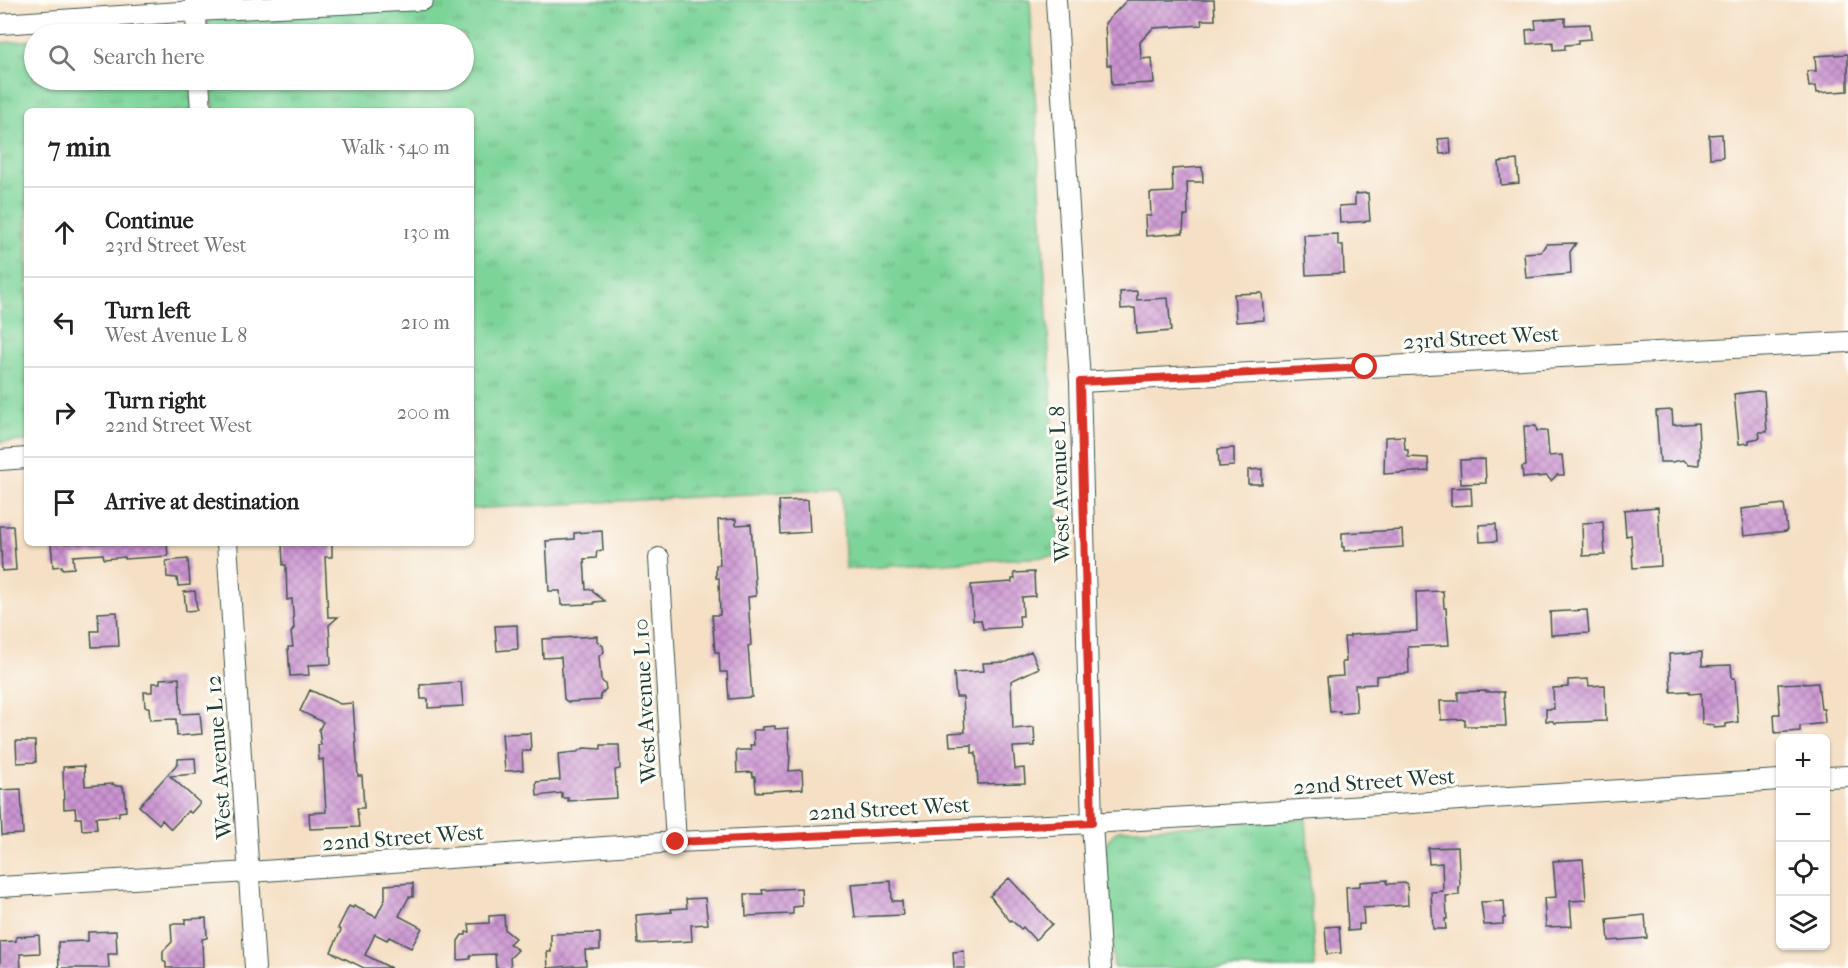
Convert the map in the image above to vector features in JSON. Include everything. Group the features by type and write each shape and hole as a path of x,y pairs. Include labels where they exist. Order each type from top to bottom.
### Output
{"street":[{"path":"0,24 195,6 423,0"},
{"name":"West Avenue L 8","path":"1056,0 1080,382 1092,823 1101,968"},
{"path":"195,6 196,24"},
{"path":"200,90 201,108"},
{"name":"23rd Street West","path":"1080,382 1848,342"},
{"path":"0,460 24,458"},
{"name":"West Avenue L 12","path":"227,546 255,968"},
{"name":"West Avenue L 10","path":"659,558 676,842"},
{"path":"1830,777 1848,776"},
{"name":"22nd Street West","path":"0,887 676,842 1092,823 1776,780"}],"green space":[{"path":"208,0 1030,0 1060,556 846,569 841,489 474,509 474,108 214,108 213,90 474,90 474,24 209,24"},
{"path":"24,41 24,90 191,90 192,108 24,108 24,441 0,442 0,43"},
{"path":"1306,819 1315,968 1114,968 1105,855 1107,843 1119,830"}],"building":[{"path":"1127,0 1214,0 1215,20 1201,20 1202,25 1153,28 1140,42 1141,59 1152,58 1154,83 1112,85 1111,65 1107,65 1105,23"},
{"path":"1565,18 1565,25 1590,24 1591,39 1578,40 1578,44 1565,45 1565,49 1553,50 1553,42 1527,44 1526,30 1536,29 1535,20"},
{"path":"1848,54 1848,91 1817,93 1816,86 1809,87 1807,71 1816,71 1815,56"},
{"path":"1722,134 1723,157 1710,158 1709,135"},
{"path":"1450,138 1451,153 1440,154 1438,139"},
{"path":"1517,160 1519,183 1501,185 1499,162"},
{"path":"1202,167 1203,182 1187,182 1188,216 1184,216 1183,233 1146,236 1145,216 1151,216 1150,193 1173,192 1172,169"},
{"path":"1368,193 1370,221 1340,223 1339,206 1355,205 1355,194"},
{"path":"1338,234 1338,245 1343,245 1344,273 1306,275 1304,235"},
{"path":"1576,243 1570,252 1571,274 1526,278 1524,253 1541,252 1546,244"},
{"path":"1137,291 1137,300 1168,298 1171,331 1137,334 1135,308 1121,309 1120,292"},
{"path":"1262,293 1264,320 1236,322 1234,294"},
{"path":"1764,392 1767,432 1759,432 1760,438 1739,444 1734,394"},
{"path":"1672,410 1673,425 1698,423 1699,465 1689,464 1683,460 1660,462 1656,411"},
{"path":"1524,426 1536,426 1537,431 1547,431 1549,456 1562,455 1564,475 1557,475 1551,481 1547,476 1523,478 1522,467 1526,466"},
{"path":"1404,436 1408,457 1428,458 1429,471 1384,474 1385,437"},
{"path":"1234,448 1234,466 1219,467 1218,449"},
{"path":"1485,459 1486,483 1461,484 1460,460"},
{"path":"1262,469 1262,484 1248,484 1248,470"},
{"path":"1471,487 1472,505 1451,506 1451,488"},
{"path":"808,500 810,532 781,534 779,501"},
{"path":"1784,504 1787,531 1744,536 1741,509"},
{"path":"1658,507 1661,566 1633,568 1631,535 1626,536 1624,510"},
{"path":"736,519 736,525 751,524 756,596 748,597 751,645 748,646 752,697 729,699 727,672 720,672 719,652 715,652 712,615 720,615 719,578 716,578 716,565 720,565 718,520"},
{"path":"1603,522 1605,555 1583,556 1582,523"},
{"path":"1496,524 1497,541 1480,542 1479,525"},
{"path":"0,526 13,526 16,570 2,571"},
{"path":"1402,530 1403,547 1344,551 1342,547 1342,533"},
{"path":"602,531 603,550 597,551 596,558 584,559 586,590 593,589 593,592 605,601 594,602 594,604 561,605 560,591 549,591 546,541 574,539 574,533"},
{"path":"51,546 167,546 168,556 104,559 103,554 73,556 74,568 53,567"},
{"path":"282,546 332,546 332,557 325,557 328,617 338,617 329,625 331,664 308,665 309,675 290,676 288,647 293,647 291,633 294,628 292,599 287,600 286,565 283,565"},
{"path":"188,559 190,585 178,586 177,578 167,577 166,561"},
{"path":"1034,572 1035,596 1022,597 1023,616 1019,616 1020,627 983,629 981,620 973,620 971,585 1012,582 1012,579 1015,579 1014,573"},
{"path":"195,591 197,610 186,611 184,592"},
{"path":"1443,591 1449,645 1408,647 1409,673 1376,676 1376,684 1355,685 1357,712 1340,714 1340,711 1330,712 1327,677 1343,676 1342,662 1346,662 1344,637 1417,631 1416,592"},
{"path":"1587,610 1589,633 1551,635 1550,612"},
{"path":"117,612 119,646 92,647 91,631 99,631 98,613"},
{"path":"517,625 518,649 497,651 495,626"},
{"path":"597,636 597,641 603,646 604,652 599,656 601,680 606,689 600,695 601,700 568,702 564,699 561,657 543,658 542,639"},
{"path":"1031,651 1039,668 1011,681 1013,729 1034,727 1035,746 1013,747 1015,769 1024,768 1025,783 978,784 976,753 972,753 972,745 950,746 949,733 965,732 963,697 956,697 954,673 984,671 983,663 1007,662"},
{"path":"1702,652 1702,666 1731,665 1732,678 1735,678 1738,722 1726,724 1726,727 1714,728 1714,725 1702,724 1701,693 1671,692 1669,654"},
{"path":"179,678 181,714 200,713 202,734 177,736 176,719 150,720 149,707 145,707 144,692 152,692 152,683 160,683 160,679"},
{"path":"1588,679 1589,686 1605,685 1606,721 1554,723 1546,721 1546,709 1554,709 1553,688 1568,687 1568,680"},
{"path":"461,682 463,706 428,708 428,699 421,699 420,685"},
{"path":"1818,683 1825,723 1800,726 1800,731 1775,733 1774,714 1780,714 1778,684"},
{"path":"310,690 340,704 353,703 358,776 362,776 364,808 357,808 359,827 310,829 309,813 326,812 323,759 319,760 318,745 321,745 319,730 323,722 300,711"},
{"path":"1458,692 1504,692 1506,726 1465,726 1465,719 1441,720 1440,701 1458,701"},
{"path":"775,726 775,729 788,728 789,771 802,770 803,789 756,792 755,777 752,772 737,773 736,750 751,750 750,745 754,745 753,730"},
{"path":"530,733 531,751 522,751 523,770 505,771 502,734"},
{"path":"16,741 35,741 36,762 17,763"},
{"path":"601,745 619,745 620,769 615,770 617,798 568,801 568,798 562,798 562,793 537,796 536,782 560,780 558,754 577,752 584,748 601,749"},
{"path":"195,758 196,774 170,776 200,803 191,813 188,811 171,829 162,820 159,824 139,806 178,763 178,759"},
{"path":"84,766 85,786 113,784 123,786 125,792 126,811 119,812 119,816 96,817 97,829 82,830 81,818 76,818 75,808 64,809 63,767"},
{"path":"21,789 23,834 2,835 0,790"},
{"path":"1458,847 1459,895 1446,896 1446,929 1433,929 1431,892 1443,891 1442,863 1429,864 1428,848"},
{"path":"1583,859 1586,900 1570,901 1572,926 1546,927 1544,898 1556,897 1553,861"},
{"path":"1009,878 1052,924 1035,940 1023,927 1021,929 1010,921 990,896"},
{"path":"1387,880 1387,884 1407,883 1408,905 1363,908 1364,924 1359,924 1359,930 1348,931 1346,887 1360,886 1360,882"},
{"path":"891,881 892,901 902,901 903,915 855,917 851,884"},
{"path":"413,883 413,897 409,897 399,916 422,928 411,948 389,937 387,940 375,934 365,955 391,968 364,968 331,952 341,930 338,928 349,906 353,908 354,906 376,917 385,899 385,885"},
{"path":"801,888 802,906 793,907 793,914 746,916 745,894 763,894 762,890"},
{"path":"705,898 708,924 691,925 692,941 638,944 636,915 672,912 671,909 687,908 686,899"},
{"path":"1504,901 1503,924 1484,925 1481,902"},
{"path":"504,915 505,930 515,938 509,944 518,950 510,958 511,968 496,968 495,954 470,955 470,959 458,960 458,941 462,935 466,935 466,932 470,932 469,924 489,923 489,916"},
{"path":"1645,915 1647,938 1609,941 1607,919"},
{"path":"206,918 207,938 202,939 203,968 166,968 163,951 172,942 171,924 185,924 185,919"},
{"path":"1339,926 1341,953 1327,954 1325,927"},
{"path":"116,931 117,954 108,954 109,968 59,968 58,942 88,941 88,932"},
{"path":"600,933 600,950 585,950 586,965 548,968 547,952 551,952 551,934"},
{"path":"39,935 40,953 20,954 21,968 0,968 0,942 16,941 16,937"},
{"path":"964,951 965,968 954,968 953,952"}],"route":[{"path":"676,842 1092,823 1080,382 1365,367"}]}
